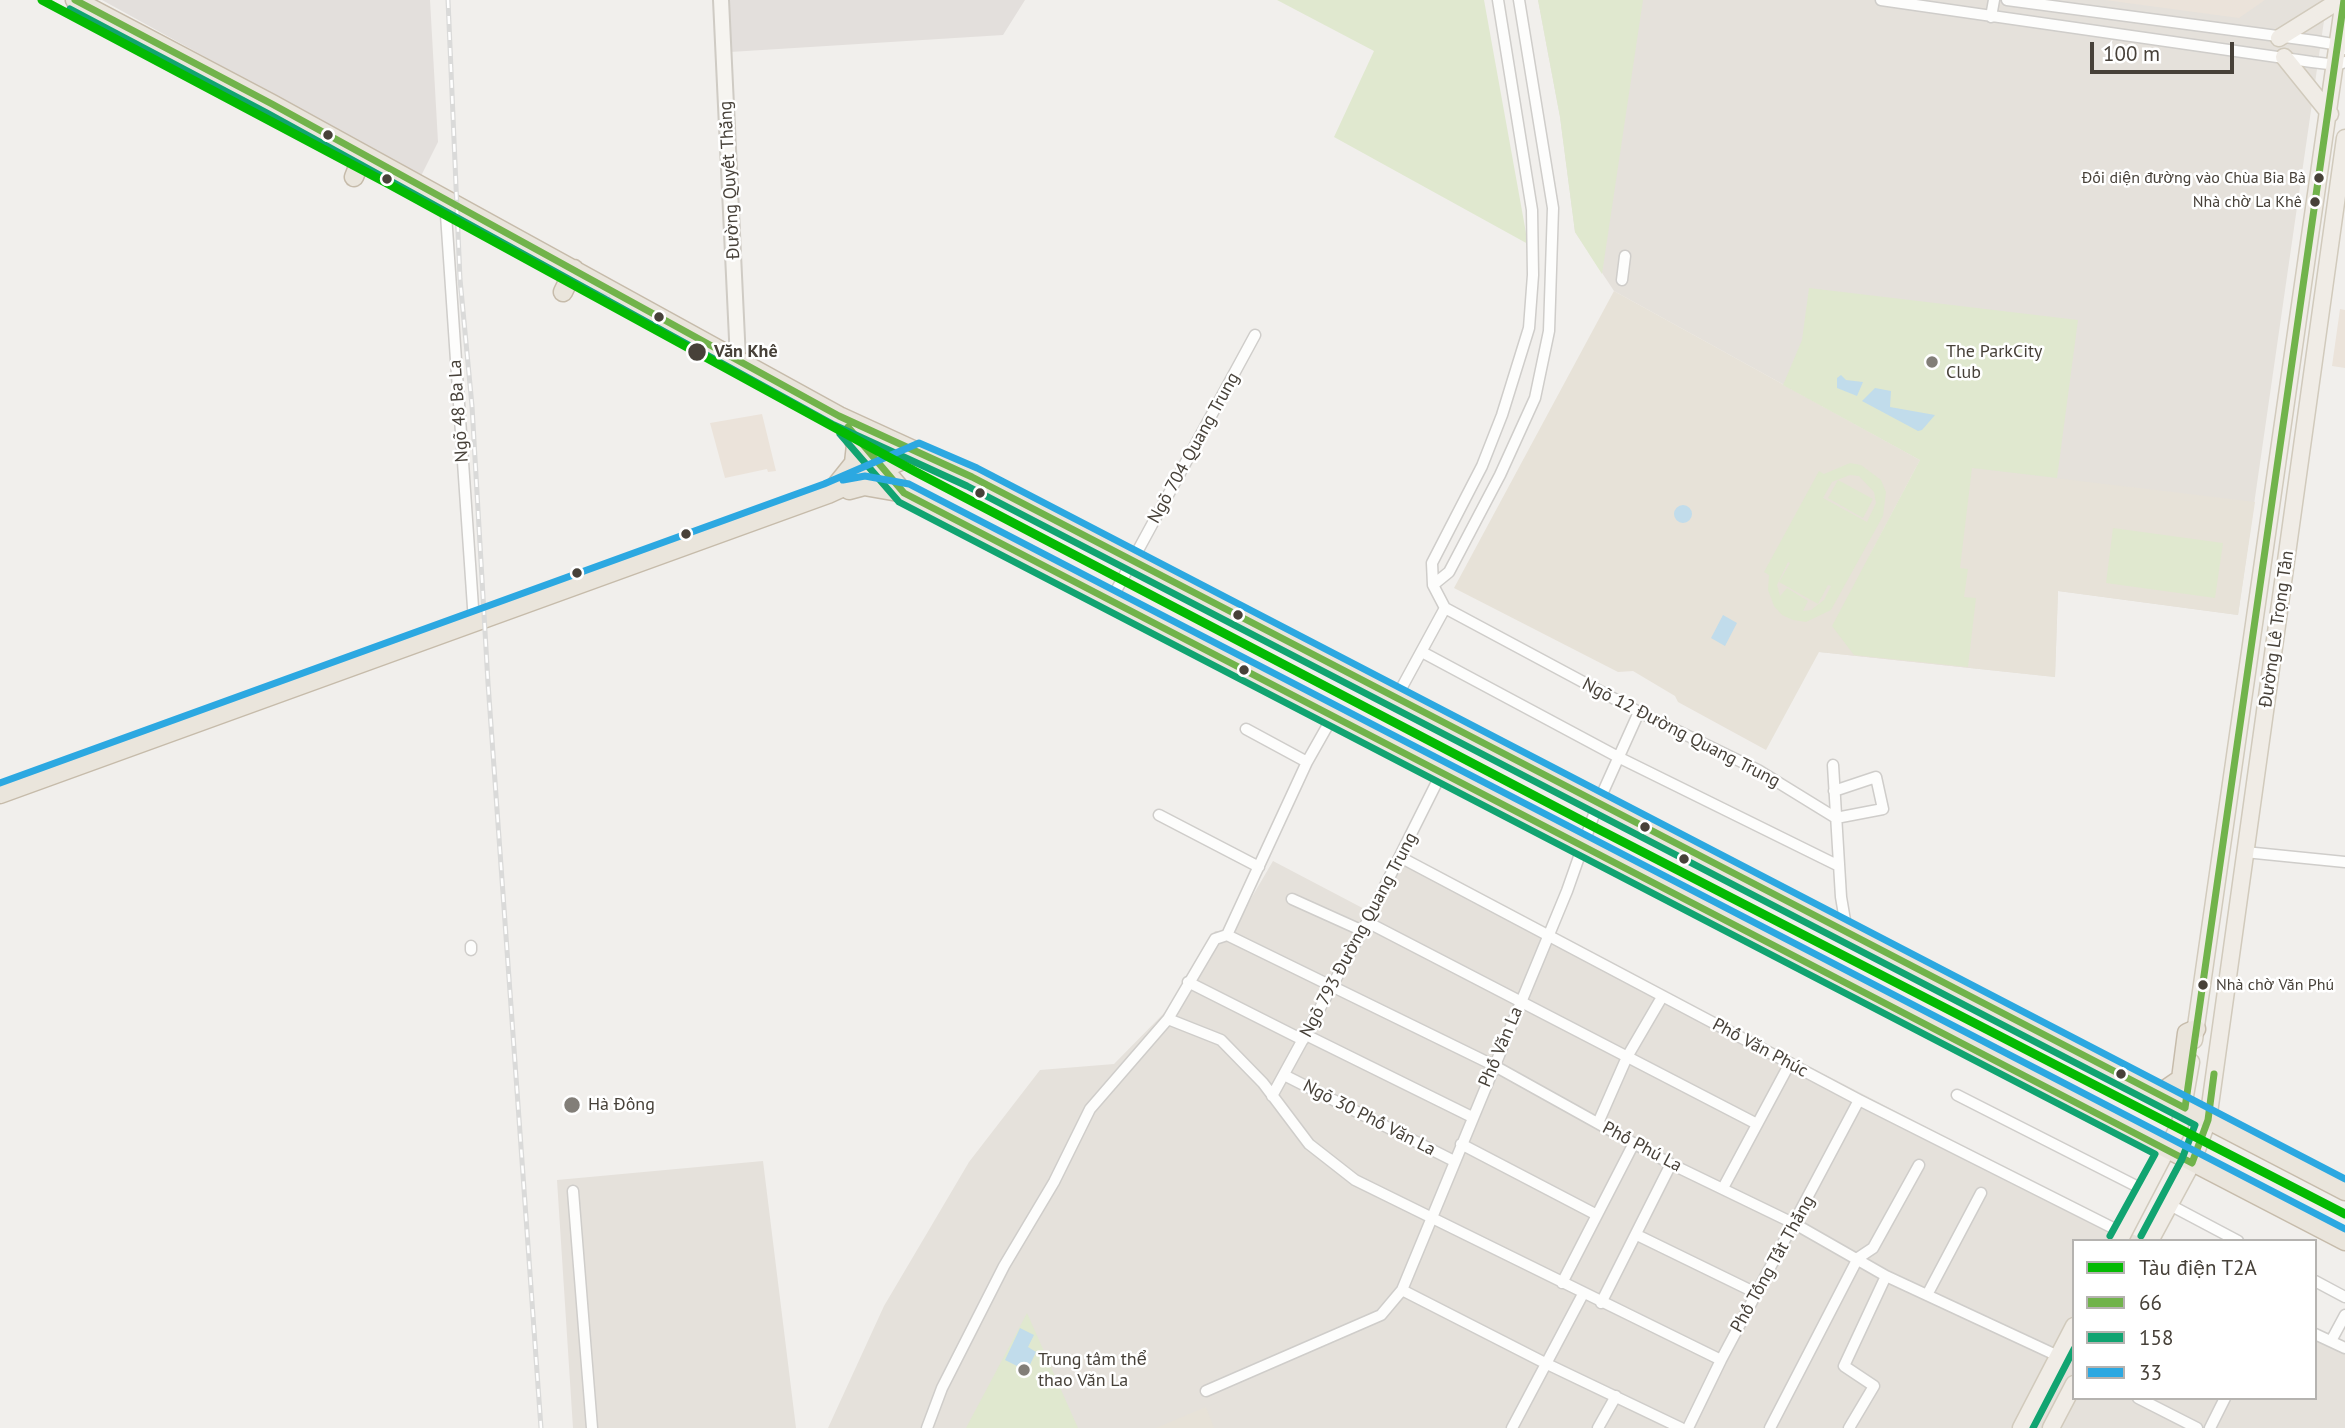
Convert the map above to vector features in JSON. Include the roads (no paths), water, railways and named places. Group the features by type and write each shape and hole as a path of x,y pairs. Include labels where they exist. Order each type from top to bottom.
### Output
{"highway":[{"path":"75,0 738,360 768,387 918,453 1132,560 2148,1090 2186,1100 2208,1120 2345,1191"},
{"path":"354,177 363,155"},
{"path":"563,292 574,269"},
{"path":"839,416 904,493"},
{"path":"828,494 847,474 856,453 856,445 839,416"},
{"path":"0,794 828,494 918,453"},
{"path":"828,494 864,486 904,493 1581,845 2189,1168 2345,1241"},
{"path":"2148,1090 2162,1092 2180,1079 2187,1033 2196,1029"}],"main road":[{"path":"2279,38 2342,0"},
{"name":"Đường Lê Trọng Tấn","path":"2121,1237 2166,1156 2186,1100 2330,114 2341,63 2342,0"},
{"path":"2284,57 2330,114"},
{"name":"Đường Lê Trọng Tấn","path":"2151,1239 2189,1168 2208,1120 2345,138"},
{"path":"2186,1100 2211,1098"},
{"path":"2021,1428 2072,1330"},
{"path":"2051,1428 2072,1388"}],"street":[{"name":"Đường Quyết Thắng","path":"721,0 738,360"},
{"path":"1395,698 1445,608 1433,585 1432,563 1482,466 1503,415 1529,328 1533,275 1532,210 1498,0"},
{"path":"1433,585 1449,572 1464,545 1535,398 1549,331 1553,287 1553,208 1519,0"},
{"path":"1881,0 2341,63"},
{"path":"1992,17 1994,0"},
{"path":"2007,0 2342,47"},
{"name":"Ngõ 48 Ba La","path":"445,200 474,622"},
{"path":"1622,281 1625,256"},
{"name":"Ngõ 704 Quang Trung","path":"1111,600 1255,335"},
{"name":"Ngõ 12 Đường Quang Trung","path":"1445,608 1639,712 1758,770 1836,818"},
{"path":"1422,652 1620,758 1839,866"},
{"name":"Phố Văn La","path":"1206,1391 1381,1315 1402,1290 1549,934 1598,803 1639,712"},
{"path":"927,1428 942,1388 1004,1266 1054,1182 1090,1109 1168,1019 1215,939 1227,934 1307,762 1333,716"},
{"path":"1246,729 1307,762"},
{"path":"1833,765 1839,866 1847,933"},
{"name":"Ngõ 793 Đường Quang Trung","path":"1272,1096 1365,927 1441,772"},
{"path":"1834,790 1876,777 1883,809 1836,818"},
{"path":"1158,815 1259,867"},
{"path":"2245,852 2345,862"},
{"name":"Phố Văn Phúc","path":"1400,857 2121,1237"},
{"path":"1292,899 1365,927 1521,1000 1755,1123"},
{"name":"Phố Phú La","path":"1227,934 1493,1065 1671,1164 1795,1224 1886,1276 2058,1356"},
{"path":"1188,982 1472,1117"},
{"path":"1598,1123 1627,1057 1662,997"},
{"path":"1168,1019 1221,1040 1272,1096 1309,1144 1355,1180 1721,1360"},
{"path":"1723,1188 1755,1123 1790,1063"},
{"name":"Ngõ 30 Phố Văn La","path":"1284,1075 1454,1161"},
{"path":"1957,1095 2146,1191"},
{"name":"Phố Tống Tất Thắng","path":"1688,1428 1721,1360 1859,1100"},
{"path":"1562,1283 1634,1143"},
{"path":"1461,1144 1597,1215"},
{"path":"1601,1303 1671,1164"},
{"path":"1770,1428 1858,1258 1873,1248 1919,1166"},
{"path":"573,1191 592,1428"},
{"path":"1927,1295 1982,1193"},
{"path":"2169,1205 2234,1239"},
{"path":"1637,1235 1756,1293"},
{"path":"1849,1428 1874,1386 1844,1366 1886,1276"},
{"path":"2317,1282 2345,1297"},
{"path":"1402,1290 1681,1428"},
{"path":"1512,1428 1583,1294"},
{"path":"2331,1342 2345,1315"},
{"path":"2317,1335 2345,1348"},
{"path":"1598,1428 1615,1396"},
{"path":"2142,1400 2197,1428"},
{"path":"2210,1428 2224,1400"}],"water":[{"path":"1841,375 1846,380 1863,382 1857,396 1837,388 1837,378"},
{"path":"1875,388 1891,391 1890,407 1935,415 1918,431 1862,401"},
{"path":"1683,505 1689,508 1692,514 1689,520 1683,523 1677,520 1674,514 1677,508"},
{"path":"1723,615 1737,623 1725,646 1711,638"},
{"path":"1020,1328 1034,1335 1028,1347 1036,1352 1027,1371 1005,1360"}],"railway":[{"path":"448,0 460,279 472,406 488,683 541,1428"},
{"path":"548,273 608,297"}],"metro line":[{"name":"T2A","path":"42,0 387,183 916,472 1598,829 2345,1214"}],"place":[{"name":"Đối diện đường vào Chùa Bia Bà","path":"2319,178"},
{"name":"Nhà chờ La Khê","path":"2315,202"},
{"name":"Văn Khê","path":"697,352"},
{"name":"The ParkCity Club","path":"1932,362"},
{"name":"Nhà chờ Văn Phú","path":"2203,985"},
{"name":"Hà Đông","path":"572,1105"},
{"name":"Trung tâm thể thao Văn La","path":"1024,1370"}]}
